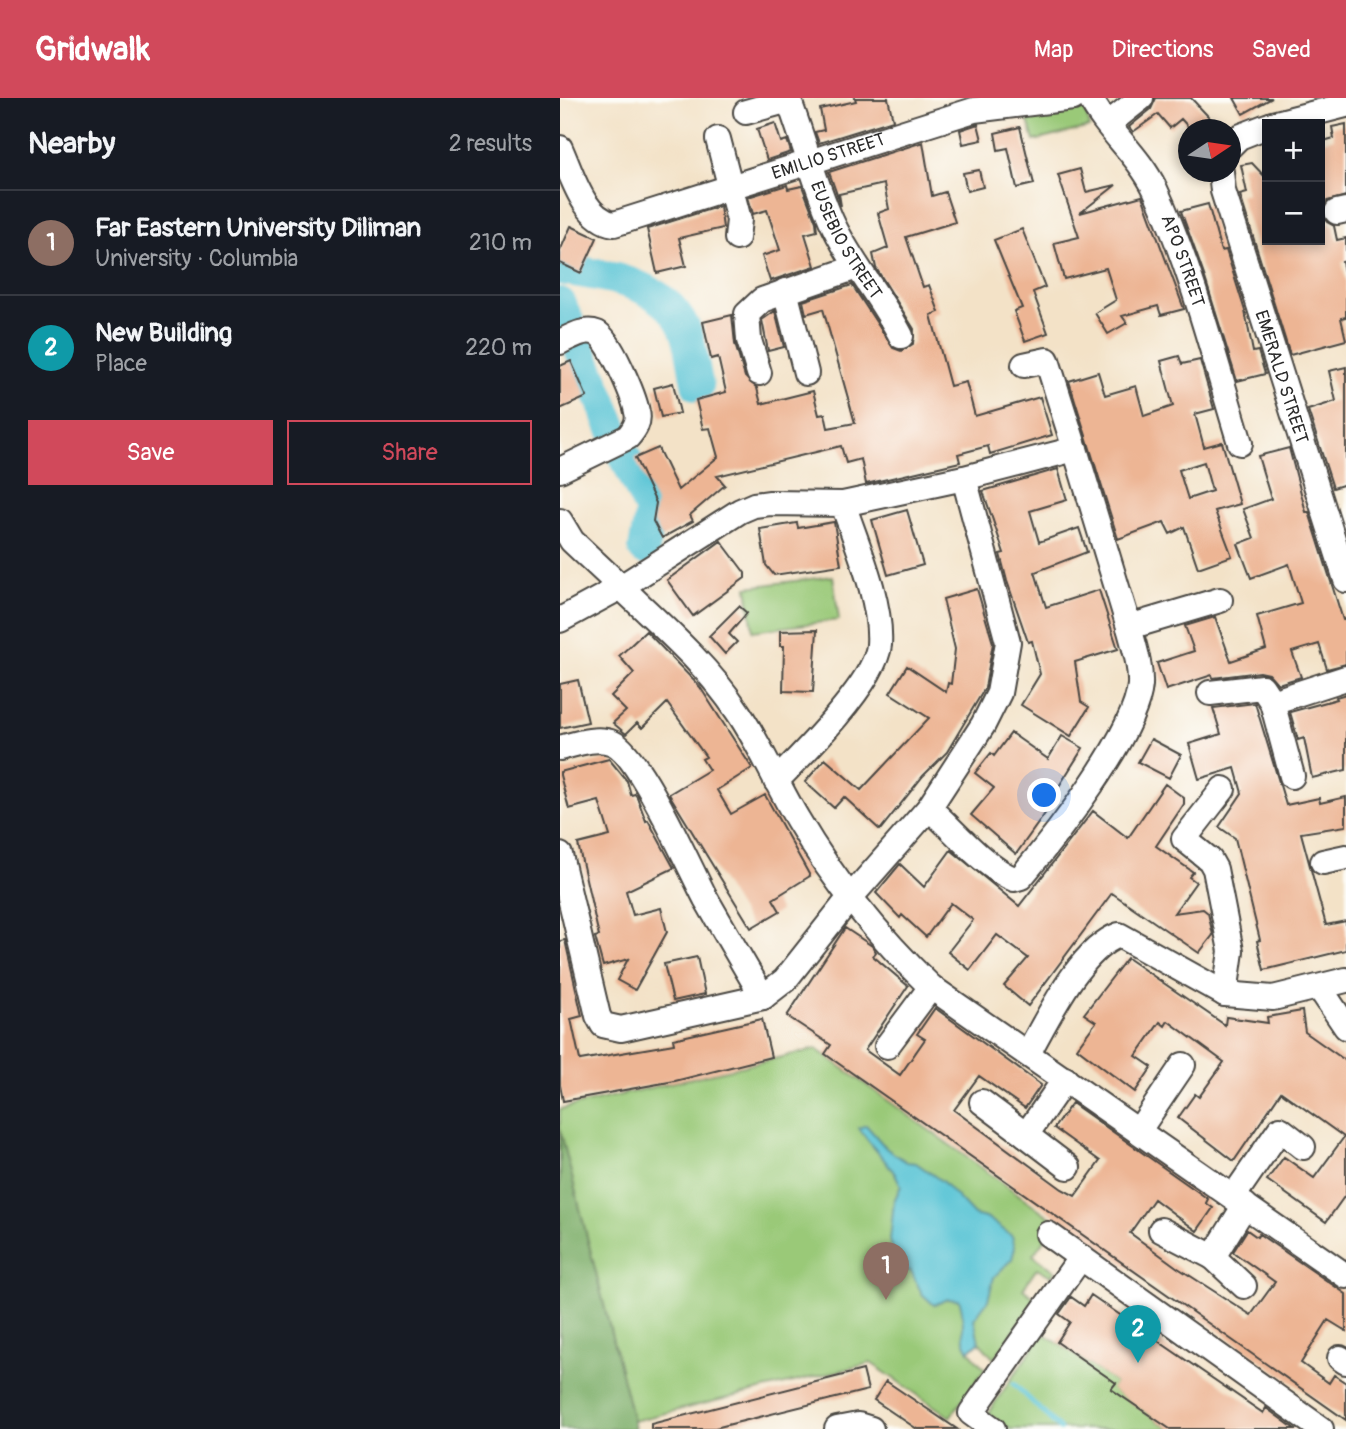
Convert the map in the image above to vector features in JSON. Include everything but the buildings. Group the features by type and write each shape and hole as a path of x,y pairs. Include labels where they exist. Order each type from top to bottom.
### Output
{"street":[{"name":"EMILIO STREET","path":"560,148 590,211 601,222 614,224 974,110 1073,98"},
{"name":"APO STREET","path":"1090,98 1138,160 1154,188 1203,321 1240,443"},
{"path":"1108,124 1141,98"},
{"name":"EUSEBIO STREET","path":"788,99 832,221 858,267 884,301 901,336"},
{"path":"746,112 788,99"},
{"path":"1290,119 1346,104"},
{"path":"1241,136 1262,128"},
{"path":"718,139 739,224 737,238"},
{"name":"EMERALD STREET","path":"1222,182 1346,580"},
{"path":"759,373 750,340 747,314 762,300 858,267"},
{"path":"785,291 806,373"},
{"path":"560,342 583,332 596,333 608,341 638,414 636,428 628,437 560,470"},
{"path":"929,808 993,866 1014,879 1021,877 1111,753 1136,706 1140,685 1138,661 1047,360 1024,365"},
{"path":"560,620 621,587 740,511 754,505 844,504 964,478 1075,449"},
{"path":"560,855 597,1016 603,1025 621,1029 763,998 785,980 849,899 929,808 983,725 999,693 1008,642 964,478"},
{"path":"776,781 832,724 874,660 879,647 868,579 844,504"},
{"path":"560,521 572,541 691,655 738,712 776,781 849,899 888,945 931,987 1346,1276"},
{"path":"1129,627 1220,600"},
{"path":"1272,702 1346,678"},
{"path":"1210,694 1261,686 1272,702 1292,776"},
{"path":"560,748 598,740 614,743 628,758 647,786 706,899 763,998"},
{"path":"1223,789 1184,839 1210,860 1215,869 1231,951 1225,994"},
{"path":"1028,1053 1086,960 1114,937 1123,936 1225,994 1273,998 1346,980"},
{"path":"887,1046 931,987"},
{"path":"1319,987 1346,1027"},
{"path":"1139,1130 1183,1065"},
{"path":"1026,1135 1065,1079"},
{"path":"982,1102 1068,1167"},
{"path":"1213,1257 1239,1201 1280,1129 1303,1147"},
{"path":"1161,1230 1213,1257 1244,1286"},
{"path":"1048,1234 1321,1429"},
{"path":"993,1429 971,1413 1081,1257"},
{"path":"837,1429 858,1424 871,1429"}],"green space":[{"path":"1082,99 1090,127 1034,141 1026,114"},
{"path":"833,576 839,620 753,631 747,587"},
{"path":"816,1049 1057,1222 1033,1255 1055,1271 1051,1276 1037,1268 1023,1289 1036,1299 994,1359 979,1342 969,1351 985,1369 950,1417 871,1363 633,1421 560,1129 560,1109"},
{"path":"560,1129 635,1429 560,1429"},
{"path":"1043,1333 1116,1383 1112,1389 1170,1429 1010,1429 988,1413"}],"water":[{"path":"866,1125 887,1149 907,1162 916,1163 943,1182 974,1215 989,1219 1012,1236 1015,1247 1012,1259 994,1277 988,1300 974,1319 979,1342 969,1351 964,1338 959,1300 948,1299 934,1305 922,1294 911,1271 898,1269 890,1240 894,1201 901,1186 893,1171 859,1128"}],"waterway":[{"path":"560,269 630,283 662,300 674,312 687,334 698,386"},
{"path":"560,303 569,323"},
{"path":"580,349 613,429"},
{"path":"624,455 651,511 644,549"},
{"path":"1014,1384 1060,1429"}],"place":[{"name":"Far Eastern University Diliman","path":"886,1300"},
{"name":"New Building","path":"1138,1363"}]}
